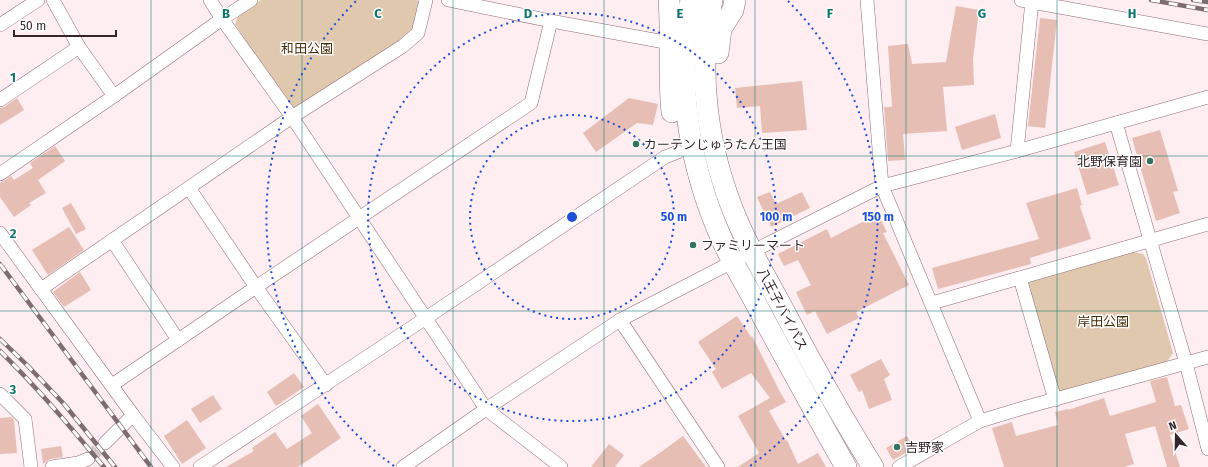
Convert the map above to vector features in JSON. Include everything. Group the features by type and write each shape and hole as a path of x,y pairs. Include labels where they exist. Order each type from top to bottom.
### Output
{"highway":[{"path":"670,0 670,65 672,108 678,152 687,182 710,233 717,246 733,261"},
{"name":"八王子バイパス","path":"691,0 686,33 686,104 692,147 700,181 723,242 846,467"},
{"name":"八王子バイパス","path":"712,0 706,34 706,100 710,129 720,172 731,207 752,252 839,413 873,467"},
{"path":"735,0 733,10 721,29 718,59 720,100 724,138 731,166 744,204 754,227 752,252"}],"street":[{"path":"0,25 37,0"},
{"path":"53,0 79,47 114,96"},
{"path":"210,0 292,117 486,409 561,467"},
{"path":"0,174 251,0"},
{"path":"40,289 292,117 403,46 418,33 426,0"},
{"path":"448,0 551,22 670,43"},
{"path":"867,0 882,186 980,421"},
{"path":"1017,151 1026,1 1208,34"},
{"path":"112,385 532,103 551,22"},
{"path":"0,100 79,47"},
{"path":"402,467 620,320 882,186 1017,151 1208,97"},
{"path":"1116,123 1186,363 1208,449"},
{"path":"200,467 326,385 658,161 678,152"},
{"path":"189,188 256,287 326,385"},
{"path":"932,303 1208,224"},
{"path":"0,233 112,385 133,416 173,467"},
{"path":"112,240 178,340"},
{"path":"1020,278 1055,400"},
{"path":"620,320 718,467"},
{"path":"899,467 980,421 1208,357"},
{"path":"0,394 25,419 31,467"},
{"path":"105,443 133,416"},
{"path":"52,467 78,463 88,459"}],"green space":[{"name":"和田公園","path":"261,0 417,0 419,3 417,30 296,109 291,108 235,24 238,16"},
{"name":"岸田公園","path":"1133,252 1143,254 1146,258 1173,353 1166,363 1059,392 1027,288 1029,282"}],"building":[{"path":"956,6 979,10 973,59 974,85 943,87 947,131 903,134 905,160 888,161 884,107 892,107 888,46 908,44 912,64 946,62"},
{"path":"1040,18 1057,20 1045,128 1028,126"},
{"path":"802,81 807,130 762,133 760,106 737,108 735,88"},
{"path":"17,98 24,110 0,125 0,108"},
{"path":"629,98 658,104 653,125 637,123 596,152 583,133"},
{"path":"995,114 1001,138 962,150 955,127"},
{"path":"1160,130 1178,191 1173,192 1180,213 1156,221 1132,138"},
{"path":"1105,142 1119,185 1087,195 1074,152"},
{"path":"55,146 65,161 38,180 46,193 29,203 31,205 14,217 0,197 0,183 11,176 14,180 33,168 30,163"},
{"path":"1077,188 1082,205 1080,206 1091,239 1030,258 1031,264 938,289 932,268 1039,239 1026,203"},
{"path":"770,192 776,204 802,192 810,208 771,227 757,197"},
{"path":"71,203 86,229 76,234 62,208"},
{"path":"878,214 887,232 883,233 909,285 856,312 859,318 827,334 815,311 807,315 796,292 811,285 798,260 784,266 778,254 827,229 831,238"},
{"path":"69,227 84,250 48,275 32,250"},
{"path":"80,272 91,290 64,307 53,292"},
{"path":"737,316 751,337 752,336 786,402 769,411 786,441 787,440 798,464 818,453 826,467 738,467 759,453 738,416 770,398 751,373 722,389 712,372 716,369 698,342"},
{"path":"881,359 890,375 884,379 892,400 869,409 862,390 859,392 850,375"},
{"path":"294,373 304,387 276,406 267,392"},
{"path":"1167,377 1175,406 1181,405 1189,429 1170,435 1180,467 1167,467 1155,426 1125,434 1134,464 1124,467 1004,467 992,428 1012,422 1016,436 1058,425 1055,412 1068,410 1104,398 1110,416 1156,402 1150,381"},
{"path":"213,395 222,409 200,423 191,409"},
{"path":"318,404 341,438 298,467 226,467 254,451 252,448 275,432 287,449 312,433 301,416"},
{"path":"12,417 14,420 17,453 0,454 0,418"},
{"path":"187,420 206,448 182,464 164,436"},
{"path":"683,436 706,467 639,467 661,452"},
{"path":"907,436 914,448 893,460 886,448"},
{"path":"609,444 624,455 615,467 591,467"},
{"path":"61,446 63,457 50,459 43,464 41,449"}],"tunnel":[{"path":"88,459 105,443"}],"railway":[{"path":"1151,0 1208,10"},
{"path":"1193,0 1208,2"},
{"path":"0,264 151,467"},
{"path":"0,339 64,404 115,467"},
{"path":"0,351 40,393 104,467"}],"place":[{"name":"カーテンじゅうたん王国","path":"636,144"},
{"name":"北野保育園","path":"1150,161"},
{"name":"ファミリーマート","path":"693,245"},
{"name":"吉野家","path":"897,447"}]}
